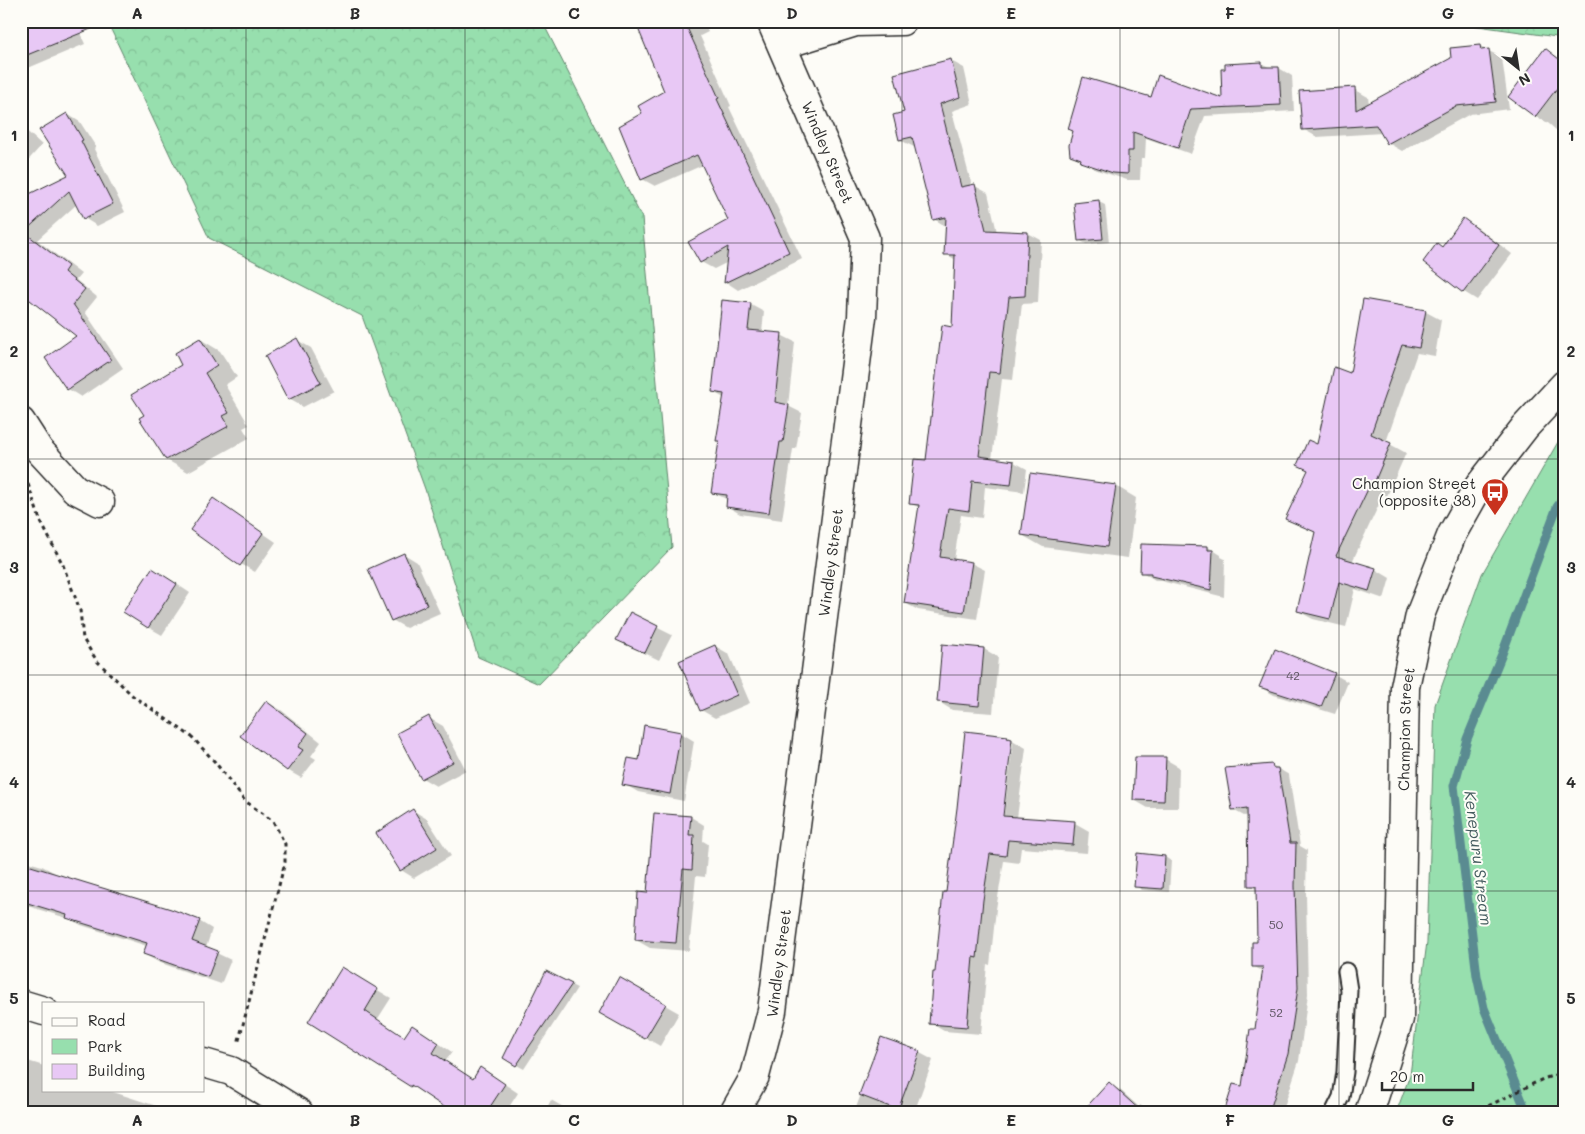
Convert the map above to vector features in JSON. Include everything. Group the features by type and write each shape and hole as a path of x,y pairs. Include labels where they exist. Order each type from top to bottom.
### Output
{"street":[{"path":"777,33 856,22 902,21"},
{"name":"Windley Street","path":"734,1113 755,1076 772,1011 862,317 864,238 777,33"},
{"name":"Champion Street","path":"1369,1113 1399,1020 1405,687 1420,614 1452,534 1479,486 1525,427 1564,385"},
{"path":"21,422 40,450 75,489 100,502"},
{"path":"21,1004 42,1010"},
{"path":"205,1062 231,1071 300,1113"}],"lane":[{"path":"1334,1113 1342,1097 1345,1072 1349,990 1346,971"}],"path":[{"path":"40,450 28,460 26,478 40,520 63,564 80,610 83,639 97,661 133,696 192,736 245,801 274,821 285,844 285,862 231,1071"},
{"path":"1474,1113 1542,1079 1564,1072"}],"green space":[{"path":"107,21 542,21 642,218 672,547 539,684 478,657 425,489 362,316 209,238"},
{"path":"1442,21 1564,21 1564,38"},
{"path":"1564,436 1564,1113 1396,1113 1410,1075 1427,942 1435,705 1482,574 1558,442"}],"building":[{"path":"21,21 108,22 27,55 21,41"},
{"path":"635,21 684,21 719,98 717,99 789,252 724,283 728,247 700,263 688,242 728,220 697,155 641,180 619,126 642,113 638,106 664,91"},
{"path":"1480,45 1481,50 1489,49 1496,102 1456,106 1387,144 1376,125 1302,130 1299,91 1355,87 1356,110 1451,58 1450,48"},
{"path":"1545,48 1564,63 1564,79 1535,117 1508,97"},
{"path":"951,59 960,97 940,104 961,187 975,184 986,230 1028,232 1025,296 1009,297 1000,373 989,372 979,456 1014,461 1011,485 972,481 969,511 948,508 940,557 972,562 964,612 904,603 919,505 909,504 914,459 926,460 942,325 952,327 955,255 944,255 946,217 933,220 912,137 899,140 893,115 904,112 894,74"},
{"path":"1262,62 1262,67 1279,67 1281,105 1191,109 1178,148 1133,132 1133,151 1128,151 1128,174 1113,173 1080,162 1081,159 1070,155 1069,145 1073,131 1068,129 1083,77 1151,97 1158,75 1222,98 1221,69 1225,69 1225,64"},
{"path":"67,113 83,140 81,141 113,204 83,219 69,191 24,232 68,266 64,272 85,289 73,304 111,360 67,390 45,358 76,336 21,293 21,198 68,175 39,130"},
{"path":"1099,200 1103,239 1078,241 1074,203"},
{"path":"1463,218 1499,245 1463,293 1423,262 1437,243 1442,247"},
{"path":"1363,299 1426,310 1419,348 1402,345 1371,434 1391,443 1372,488 1369,487 1336,556 1376,568 1369,591 1339,582 1330,619 1297,611 1315,532 1285,519 1308,470 1297,465 1308,440 1317,444 1334,367 1350,373"},
{"path":"722,300 751,303 748,330 782,333 775,402 789,405 783,442 780,442 769,513 726,507 727,495 711,493 719,441 716,441 724,394 712,392"},
{"path":"200,338 217,365 205,373 229,413 223,416 229,426 166,460 139,418 144,415 131,395 181,365 175,353"},
{"path":"297,338 321,383 288,400 265,356"},
{"path":"1030,473 1116,485 1107,547 1021,535"},
{"path":"213,498 263,533 240,566 190,530"},
{"path":"1141,544 1208,546 1208,550 1213,550 1211,590 1151,576 1151,573 1140,573"},
{"path":"404,553 427,605 391,621 368,569"},
{"path":"152,568 177,584 148,628 123,612"},
{"path":"630,612 658,626 645,653 616,640"},
{"path":"942,644 984,648 979,706 937,702"},
{"path":"715,645 737,695 700,711 679,661"},
{"path":"1275,649 1335,673 1321,707 1259,687"},
{"path":"266,701 308,733 298,747 303,750 287,771 240,736"},
{"path":"429,716 453,762 421,779 397,733"},
{"path":"644,725 681,732 670,794 622,785 628,758 639,760"},
{"path":"965,731 1008,736 1007,738 1012,739 1003,816 1075,821 1073,845 1008,840 1006,856 990,854 977,958 973,957 967,1027 929,1024 933,972 935,972 943,892 946,892"},
{"path":"1135,757 1166,757 1164,801 1133,800"},
{"path":"1272,764 1273,768 1278,768 1290,843 1296,843 1295,886 1298,988 1288,1054 1269,1113 1224,1113 1233,1084 1242,1086 1250,1029 1255,1029 1263,967 1252,967 1252,942 1257,942 1256,886 1248,886 1247,808 1232,810 1225,768"},
{"path":"413,809 437,848 400,871 376,833"},
{"path":"654,813 691,816 689,835 694,835 692,870 683,869 676,943 635,940 638,892 647,893"},
{"path":"1137,853 1165,856 1163,889 1134,887"},
{"path":"21,863 171,909 200,920 192,941 218,951 208,977 143,954 147,943 66,918 67,915 21,901"},
{"path":"342,967 378,989 365,1011 404,1037 412,1025 439,1043 433,1053 473,1079 480,1067 505,1084 486,1113 453,1113 308,1022"},
{"path":"546,971 572,984 516,1066 503,1058"},
{"path":"619,977 666,1004 645,1039 599,1013"},
{"path":"881,1037 920,1051 898,1110 859,1095"},
{"path":"1109,1082 1143,1113 1081,1113"}],"waterway":[{"name":"Kenepuru Stream","path":"1527,1113 1484,1008 1477,976 1454,786 1467,739 1502,654 1557,507 1564,497"}],"place":[{"name":"Champion Street (opposite 38)","path":"1495,516"}]}
